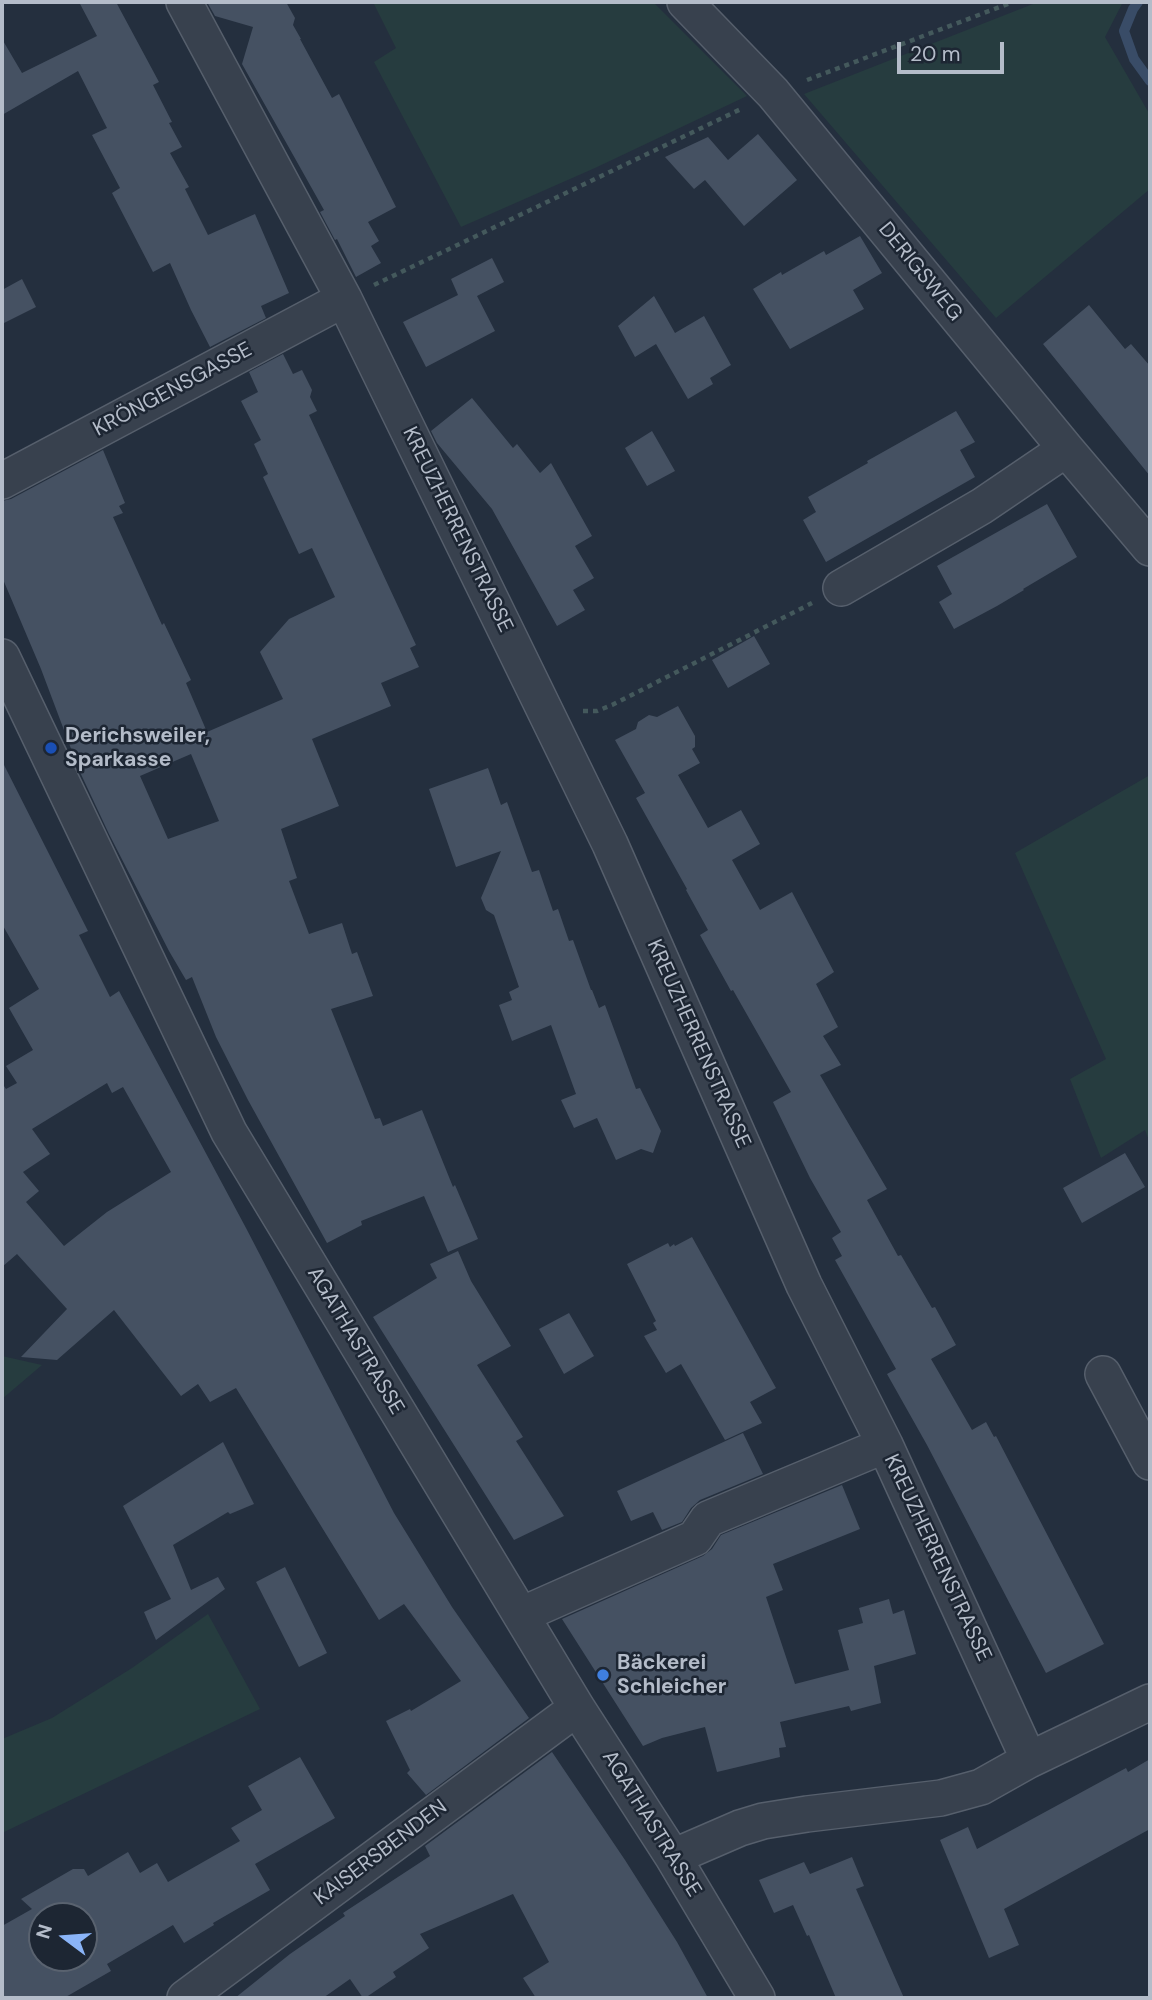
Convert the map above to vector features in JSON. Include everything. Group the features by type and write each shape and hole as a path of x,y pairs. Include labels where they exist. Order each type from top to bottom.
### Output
{"street":[{"name":"KREUZHERRENSTRASSE","path":"184,2 344,299 610,844 804,1285 885,1445 1029,1760"},
{"name":"DERIGSWEG","path":"685,2 773,93 1150,548"},
{"name":"KRÖNGENSGASSE","path":"2,481 344,299"},
{"path":"841,589 982,506 1066,449"},
{"name":"AGATHASTRASSE","path":"2,657 229,1132 577,1708 673,1857 757,1998"},
{"path":"1102,1374 1150,1462"},
{"path":"521,1615 695,1538 708,1519 885,1445"},
{"path":"673,1857 763,1821 941,1798 981,1787 1029,1760 1150,1702"},
{"name":"KAISERSBENDEN","path":"185,1998 577,1708"}],"path":[{"path":"344,299 773,93 1013,2"},
{"path":"544,708 576,712 612,705 841,589"}],"green space":[{"path":"373,2 653,2 747,96 595,168 461,227 374,62 396,48"},
{"path":"1038,2 1123,2 1105,37 1150,115 1150,189 996,318 804,94"},
{"path":"1150,775 1150,1143 1145,1130 1101,1158 1070,1079 1106,1059 1015,853"},
{"path":"2,1356 42,1365 2,1399"},
{"path":"208,1614 260,1709 2,1833 2,1739 52,1718 132,1668"}],"building":[{"path":"79,2 116,2 159,82 153,85 182,147 170,153 189,187 185,189 208,235 255,214 289,293 261,306 266,318 210,347 170,263 153,272 112,193 120,188 92,135 107,128 78,71 2,115 2,39 22,73 97,36"},
{"path":"207,2 286,2 295,18 293,25 300,39 332,98 339,94 396,207 368,222 379,241 371,246 381,263 356,277 320,212 324,210 242,64 253,27 215,16"},
{"path":"758,134 797,180 744,226 705,180 694,189 665,157 708,137 728,160"},
{"path":"860,236 882,273 853,290 864,309 790,349 753,289 781,272 782,275 824,251 826,255"},
{"path":"492,258 504,282 477,296 495,331 426,367 403,322 458,295 451,279"},
{"path":"22,279 36,307 2,324 2,290"},
{"path":"654,296 675,333 704,316 731,365 710,378 713,384 688,399 656,344 635,357 618,326"},
{"path":"1089,305 1125,349 1131,344 1150,366 1150,476 1043,344"},
{"path":"283,354 293,374 302,370 312,390 310,397 317,411 309,415 416,645 410,648 419,667 381,683 391,706 312,739 339,806 281,829 297,878 289,881 309,934 342,923 352,954 357,952 373,996 331,1009 375,1119 380,1118 383,1126 422,1110 453,1187 455,1185 478,1239 448,1252 424,1196 361,1221 362,1225 327,1243 216,1037 192,977 186,980 169,951 109,834 79,770 41,669 2,577 2,501 11,499 103,450 125,503 119,506 123,513 113,517 162,625 164,623 191,680 186,683 207,732 283,699 260,652 289,619 335,597 312,548 299,554 263,477 268,474 254,444 261,440 241,401 258,392 249,372","holes":["191,754 219,821 168,839 140,776"]},
{"path":"472,398 513,448 517,444 540,473 551,463 592,536 575,546 594,578 573,590 585,610 557,626 492,509 437,443 431,431"},
{"path":"956,411 975,442 960,450 975,477 826,562 803,520 816,512 808,497"},
{"path":"652,431 675,471 647,486 625,448"},
{"path":"1047,504 1077,557 954,629 939,602 952,594 937,566"},
{"path":"754,636 770,664 728,688 712,660"},
{"path":"678,706 695,736 695,747 692,749 700,763 678,775 708,828 741,810 760,844 732,860 760,910 792,892 834,972 816,984 838,1027 823,1036 841,1065 820,1075 887,1189 867,1200 898,1256 901,1255 932,1308 935,1307 956,1345 931,1359 972,1430 986,1422 994,1437 996,1436 1104,1644 1046,1673 887,1374 896,1369 835,1260 842,1256 832,1238 841,1232 810,1178 773,1102 791,1092 700,935 708,930 636,798 645,793 615,740 636,729 638,722 649,715 657,717"},
{"path":"2,761 88,931 79,935 110,997 119,991 394,1513 452,1607 529,1718 426,1795 407,1773 410,1770 386,1721 410,1709 411,1711 461,1681 404,1604 379,1620 236,1388 210,1402 198,1384 181,1396 114,1310 57,1360 21,1357 67,1309 17,1254 2,1267 2,1083 6,1089 17,1083 6,1066 33,1050 9,1008 39,989 2,924","holes":["107,1083 112,1093 123,1087 171,1172 107,1212 64,1246 26,1202 39,1191 23,1172 50,1154 32,1129"]},
{"path":"488,768 501,805 507,802 532,872 539,870 553,911 558,909 569,941 573,940 599,1008 605,1005 636,1089 640,1088 661,1131 653,1153 641,1149 616,1160 597,1118 574,1128 561,1100 576,1094 551,1025 512,1041 499,1005 512,1000 509,992 519,987 494,915 486,910 481,898 501,851 456,867 429,789"},
{"path":"1125,1153 1145,1187 1082,1223 1063,1188"},
{"path":"692,1237 776,1388 750,1402 762,1423 725,1440 681,1364 666,1373 644,1336 657,1330 653,1323 656,1321 627,1264 668,1243 670,1247 674,1244 675,1246"},
{"path":"458,1251 471,1281 511,1346 477,1365 523,1437 516,1441 564,1516 514,1540 373,1317 437,1278 430,1264"},
{"path":"569,1313 594,1356 564,1374 539,1329"},
{"path":"743,1433 763,1474 700,1500 682,1522 662,1530 653,1512 631,1521 617,1491"},
{"path":"223,1442 254,1504 230,1514 228,1512 173,1545 191,1590 218,1577 225,1589 156,1640 144,1612 171,1599 123,1506"},
{"path":"842,1485 860,1529 773,1564 783,1590 766,1597 795,1684 849,1670 838,1630 863,1623 859,1608 889,1599 893,1614 904,1610 916,1654 874,1666 881,1703 851,1711 849,1706 780,1722 786,1747 779,1748 780,1757 717,1772 705,1727 643,1746 562,1619 703,1556 712,1549 721,1535"},
{"path":"285,1567 327,1653 299,1667 256,1582"},
{"path":"552,1752 677,1942 708,1998 536,1998 523,1978 549,1962 513,1894 420,1934 429,1948 393,1972 396,1977 365,1998 350,1979 323,1998 235,1998 290,1954 345,1916 343,1913 430,1856 425,1846"},
{"path":"300,1757 335,1818 255,1864 270,1890 184,1943 173,1925 107,1964 111,1971 64,1998 2,1998 2,1926 28,1911 28,1972 98,1972 98,1902 28,1902 28,1905 21,1899 73,1869 84,1869 88,1876 128,1852 140,1873 157,1863 168,1882 240,1841 231,1828 262,1810 248,1786"},
{"path":"1150,1759 1150,1829 1004,1909 1019,1945 989,1958 940,1840 968,1827 977,1849 1126,1768 1128,1772"},
{"path":"852,1857 864,1886 856,1889 904,1998 836,1998 793,1905 774,1913 759,1880 804,1862 810,1874"}],"waterway":[{"path":"1138,2 1124,31 1134,59 1150,81"}],"place":[{"name":"Derichsweiler, Sparkasse","path":"51,748"},
{"name":"Bäckerei Schleicher","path":"603,1675"}]}
